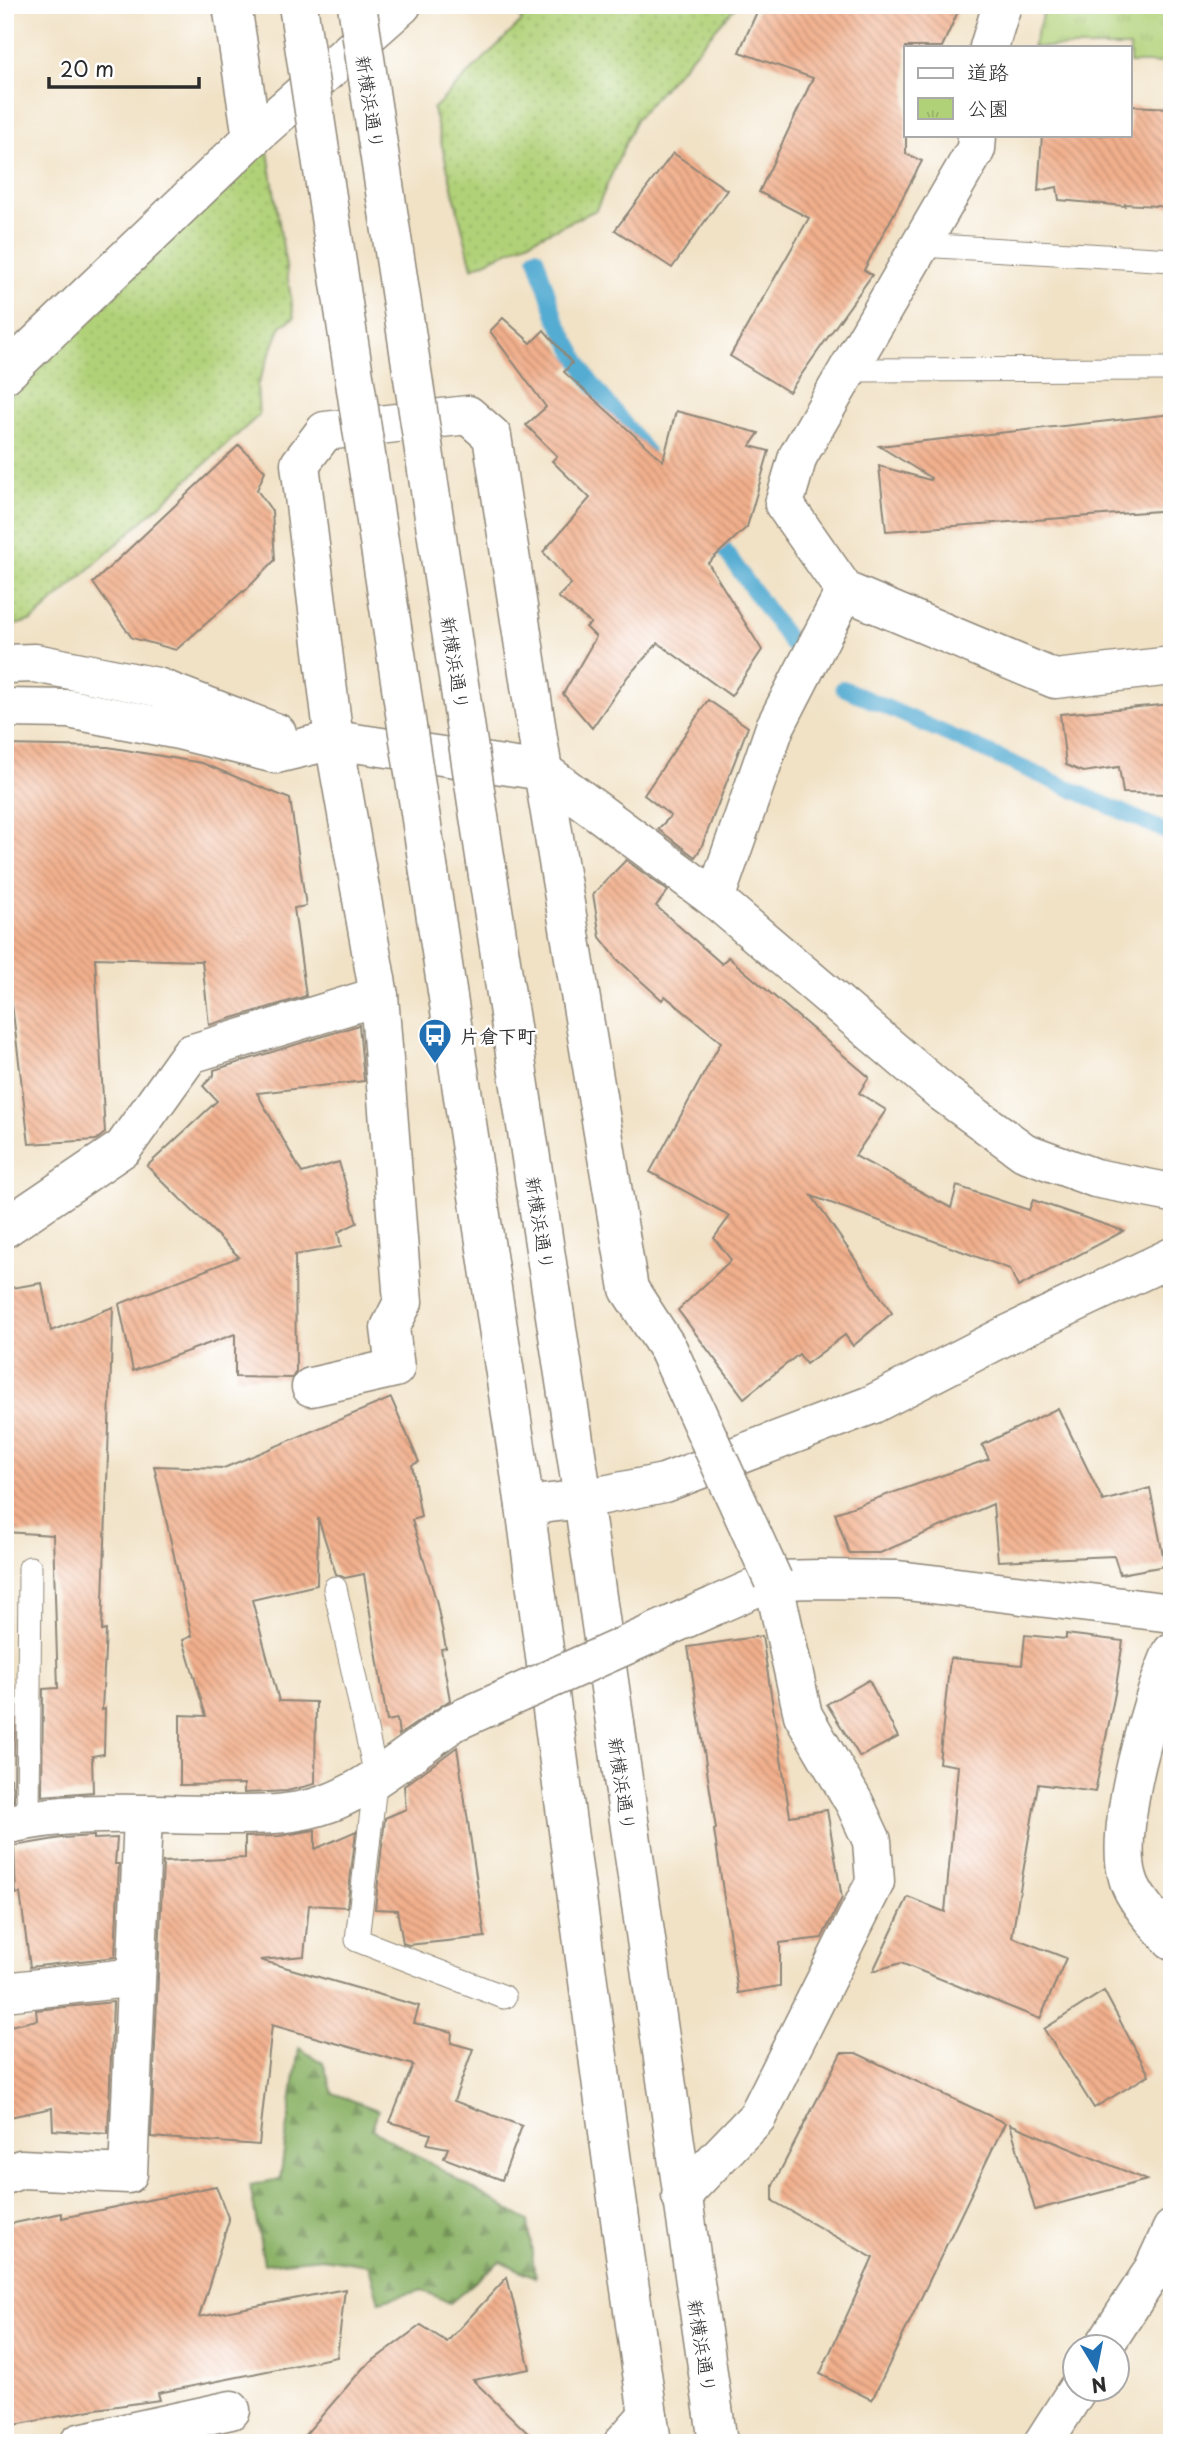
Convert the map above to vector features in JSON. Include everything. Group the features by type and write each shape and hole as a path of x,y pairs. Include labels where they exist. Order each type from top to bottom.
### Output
{"street":[{"path":"232,5 252,138"},
{"path":"298,5 525,1506 650,2429 623,2443"},
{"name":"新横浜通り","path":"357,5 583,1499 718,2443"},
{"path":"5,374 252,138 402,5"},
{"path":"989,46 1002,5"},
{"path":"978,136 976,149 798,456 784,504 845,591 1055,679 1172,666"},
{"path":"311,1387 396,1368 390,1328 403,1302 379,996 323,743 300,464 326,431 468,415 492,436 543,771 629,1289 668,1349 773,1580 803,1715 855,1804 872,1841 876,1882 757,2118 681,2196"},
{"path":"715,899 775,727 845,591"},
{"path":"5,664 35,663 157,687 323,743 543,771 715,899 943,1093 1024,1152 1095,1178 1172,1193"},
{"path":"5,708 69,709 179,730 276,754 323,743"},
{"path":"5,1228 123,1148 190,1054 379,996"},
{"path":"525,1506 583,1499 664,1483 871,1405 1009,1334 1172,1257"},
{"path":"16,1823 71,1815 284,1814 328,1803 356,1790 454,1722 773,1580 898,1580 1172,1614"},
{"path":"1172,1652 1144,1733 1124,1836 1128,1879 1150,1916 1172,1940"},
{"path":"5,2175 21,2169 128,2174 143,1816"},
{"path":"5,1992 136,1977"},
{"path":"1114,2332 1152,2272 1172,2229"},
{"path":"1044,2443 1070,2402"},
{"path":"79,2443 209,2423"}],"lane":[{"path":"920,245 1172,261"},
{"path":"848,370 1172,369"},
{"path":"16,1823 30,1568"},
{"path":"335,1588 376,1776 358,1940 504,1997"}],"green space":[{"path":"511,5 737,5 636,119 596,210 472,268 433,109 522,21"},
{"path":"1046,5 1172,5 1172,63 1132,63 1132,46 1032,46"},
{"path":"267,145 294,318 281,326 257,386 259,415 33,620 5,628 5,401"},
{"path":"299,2048 323,2063 333,2093 378,2110 372,2129 528,2221 535,2277 500,2261 450,2303 423,2290 379,2301 368,2265 322,2258 264,2264 250,2185 280,2179"}],"building":[{"path":"760,5 961,5 942,46 904,46 906,154 922,161 864,270 872,275 789,392 730,356 809,218 759,192 813,78 739,52"},
{"path":"1132,106 1172,108 1172,207 1059,200 1057,187 1038,191 1042,136 1132,136"},
{"path":"673,153 727,190 672,268 615,230"},
{"path":"503,318 531,343 544,330 572,363 564,372 663,461 676,411 759,433 750,446 769,451 747,527 708,563 762,650 731,696 658,643 628,676 592,728 563,694 596,637 586,627 591,623 558,597 571,584 543,552 590,498 552,461 557,456 526,425 546,407 490,331"},
{"path":"1172,414 1172,510 886,531 879,466 930,480 931,478 879,446"},
{"path":"239,445 265,471 257,490 272,511 275,560 244,592 176,650 132,638 93,583"},
{"path":"708,700 748,727 701,848 695,857 658,829 671,816 644,795"},
{"path":"1172,704 1172,794 1123,793 1119,767 1083,772 1066,765 1060,714"},
{"path":"5,745 108,747 202,763 290,799 306,906 294,908 306,996 209,1025 202,961 95,958 105,1133 96,1140 29,1144 5,947"},
{"path":"626,860 668,891 656,906 722,964 728,957 869,1077 859,1093 886,1110 855,1156 951,1208 957,1186 1029,1210 1033,1200 1124,1231 1018,1287 1010,1269 812,1196 892,1313 853,1346 845,1335 806,1364 799,1354 744,1398 678,1310 731,1260 714,1238 730,1216 650,1172 721,1042 665,996 662,1000 618,960 600,937 593,894"},
{"path":"359,1025 364,1081 257,1093 302,1173 339,1162 357,1223 338,1232 341,1247 295,1255 296,1372 292,1378 235,1377 235,1334 133,1371 119,1304 239,1257 147,1166 217,1101 203,1086 214,1075 214,1070"},
{"path":"42,1283 51,1331 113,1307 102,1631 106,1630 102,1710 105,1709 104,1754 92,1756 93,1792 42,1796 43,1689 58,1688 53,1535 5,1532 5,1289"},
{"path":"391,1398 419,1462 412,1465 421,1517 412,1520 436,1600 446,1648 441,1649 450,1700 399,1735 397,1719 387,1721 364,1574 345,1578 336,1574 318,1518 317,1585 252,1600 279,1701 316,1702 315,1784 287,1791 244,1793 244,1784 180,1785 180,1715 206,1716 183,1640 192,1636 154,1466 224,1468"},
{"path":"1058,1408 1103,1501 1150,1488 1165,1566 1120,1574 1114,1556 998,1561 993,1504 880,1553 849,1553 835,1513 989,1459 982,1445"},
{"path":"1066,1634 1123,1641 1095,1792 1038,1784 1012,1937 1066,1958 1040,2019 901,1963 873,1971 908,1897 945,1912 958,1766 939,1763 950,1658 1022,1665 1025,1635 1066,1639"},
{"path":"762,1636 790,1816 827,1810 842,1898 822,1938 780,1943 780,1986 738,1993 688,1647"},
{"path":"869,1680 898,1737 860,1757 827,1704"},
{"path":"15,1691 12,1801 11,1778 5,1781 5,1692"},
{"path":"457,1747 485,1937 408,1945 403,1943 397,1910 375,1909 385,1818 406,1809 404,1786"},
{"path":"315,1830 315,1849 356,1831 347,1907 309,1905 304,1956 260,1960 419,2006 414,2023 452,2032 451,2043 473,2049 454,2101 522,2126 502,2180 444,2158 448,2148 427,2144 431,2134 390,2122 413,2065 272,2025 259,2145 151,2137 163,1862 245,1858 245,1837 279,1836"},
{"path":"94,1836 94,1839 117,1838 115,1864 119,1864 115,1957 30,1967 20,1893 16,1894 14,1846 61,1838"},
{"path":"1104,1991 1149,2075 1094,2108 1044,2029"},
{"path":"113,2002 108,2134 53,2130 52,2108 5,2118 5,2027 37,2020 36,2010"},
{"path":"841,2053 856,2053 1005,2123 872,2400 820,2374 873,2258 773,2201 773,2185"},
{"path":"1010,2124 1147,2180 1035,2210"},
{"path":"216,2186 229,2220 199,2317 345,2289 337,2357 158,2393 160,2400 96,2409 5,2427 5,2225 62,2213 62,2218"},
{"path":"507,2277 530,2369 473,2380 538,2443 298,2443 363,2368 421,2325 447,2342"}],"waterway":[{"path":"536,257 556,319 588,378 646,451"},
{"path":"711,531 793,646"},
{"path":"843,688 1172,834"}],"place":[{"name":"片倉下町","path":"435,1065"}]}
